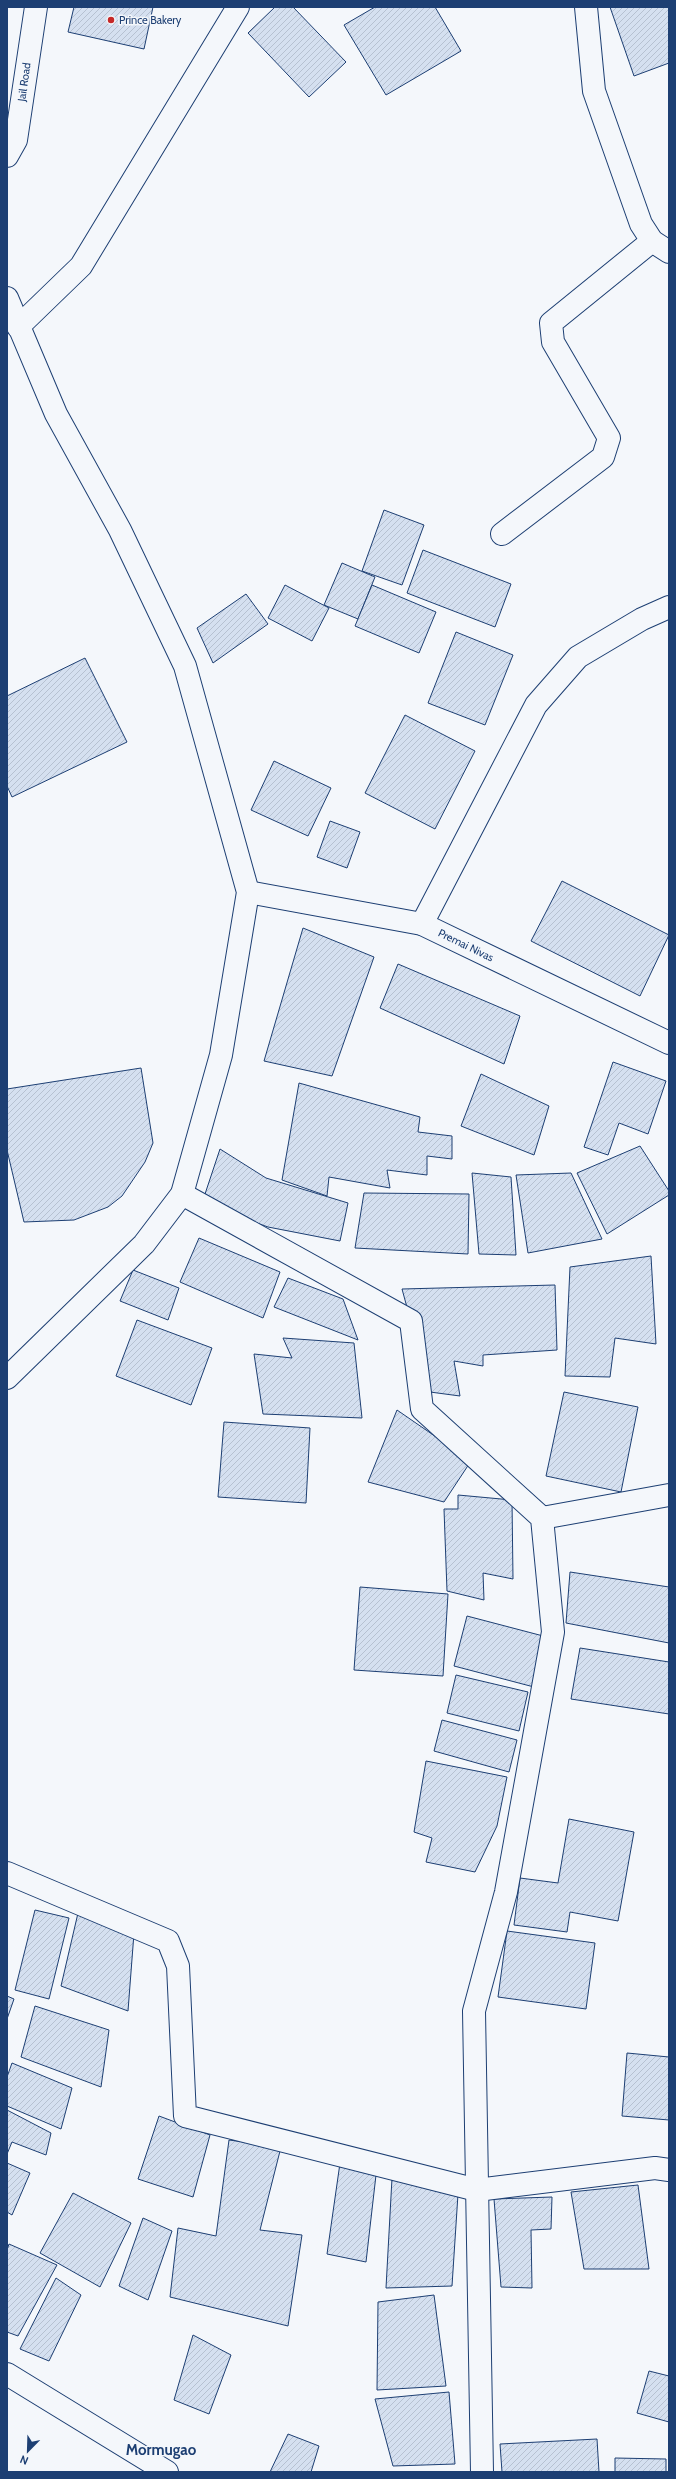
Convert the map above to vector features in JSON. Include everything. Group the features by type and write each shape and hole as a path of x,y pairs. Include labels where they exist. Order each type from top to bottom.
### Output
{"street":[{"name":"Jail Road","path":"7,156 16,140 36,7"},
{"path":"18,327 81,266 238,7"},
{"path":"502,534 603,458 609,438 552,342 551,323 661,247 641,224 594,91 586,7"},
{"path":"7,298 56,414 120,530 185,666 248,892 221,1055 182,1194 144,1244 7,1378"},
{"path":"422,924 536,705 578,657 642,619 669,607"},
{"name":"Premai Nivas","path":"248,892 422,924 669,1043"},
{"path":"182,1194 411,1321 422,1409 542,1518 553,1632 506,1892 474,2010 482,2472"},
{"path":"542,1518 669,1495"},
{"path":"7,1873 168,1941 178,1966 185,2116 477,2190 655,2168 669,2170"},
{"path":"7,2374 168,2472"}],"building":[{"name":"Prince Bakery","path":"74,7 153,7 144,49 68,32"},
{"path":"275,7 293,7 346,62 309,97 248,33"},
{"path":"375,7 435,7 461,51 386,95 344,25"},
{"path":"610,7 669,7 669,63 634,76"},
{"path":"384,510 424,525 402,585 362,571"},
{"path":"423,550 511,584 495,627 407,593"},
{"path":"342,563 375,577 358,619 324,605"},
{"path":"285,585 329,608 312,641 268,618"},
{"path":"372,585 436,612 419,653 355,626"},
{"path":"246,594 268,624 213,663 197,628"},
{"path":"456,632 513,655 485,725 428,703"},
{"path":"85,658 127,742 12,797 7,786 7,696"},
{"path":"405,715 475,751 435,829 365,793"},
{"path":"274,761 331,788 308,836 251,810"},
{"path":"330,821 360,832 347,868 317,857"},
{"path":"562,881 669,935 640,996 531,941"},
{"path":"303,928 374,957 332,1076 264,1061"},
{"path":"398,964 520,1016 504,1064 380,1008"},
{"path":"613,1062 666,1081 648,1134 619,1123 608,1155 584,1147"},
{"path":"141,1068 153,1143 145,1162 122,1196 108,1207 74,1220 24,1222 7,1150 7,1089"},
{"path":"481,1074 549,1106 534,1155 461,1126"},
{"path":"299,1083 420,1117 418,1132 452,1136 452,1159 427,1156 427,1175 387,1170 390,1188 329,1177 327,1196 282,1180"},
{"path":"640,1146 669,1191 669,1195 607,1234 577,1173"},
{"path":"220,1149 266,1178 348,1203 340,1241 268,1227 202,1203"},
{"path":"472,1173 511,1177 516,1255 479,1254"},
{"path":"571,1173 602,1239 528,1253 516,1175"},
{"path":"364,1193 469,1194 468,1254 355,1248"},
{"path":"199,1238 280,1272 263,1318 180,1282"},
{"path":"651,1256 656,1344 615,1338 610,1377 565,1376 570,1267"},
{"path":"133,1270 179,1288 168,1320 120,1301"},
{"path":"288,1278 343,1299 358,1340 274,1307"},
{"path":"555,1285 557,1350 483,1355 483,1366 454,1361 460,1396 430,1392 402,1289"},
{"path":"137,1320 212,1348 191,1405 116,1376"},
{"path":"283,1338 354,1343 362,1418 263,1414 254,1354 292,1358"},
{"path":"564,1392 638,1407 621,1492 546,1476"},
{"path":"397,1410 471,1461 444,1502 368,1482"},
{"path":"224,1422 310,1428 306,1503 218,1497"},
{"path":"458,1495 512,1500 513,1579 483,1573 484,1600 447,1591 444,1509 458,1509"},
{"path":"570,1572 669,1587 669,1643 566,1623"},
{"path":"360,1587 448,1594 443,1676 354,1670"},
{"path":"467,1616 547,1637 534,1687 454,1666"},
{"path":"580,1648 669,1662 669,1714 571,1699"},
{"path":"456,1675 528,1692 519,1731 447,1713"},
{"path":"442,1720 517,1740 509,1772 434,1751"},
{"path":"426,1761 507,1777 497,1826 475,1872 426,1862 432,1838 414,1832"},
{"path":"569,1819 634,1832 618,1921 570,1912 567,1932 514,1925 520,1878 558,1883"},
{"path":"35,1910 69,1918 49,1999 15,1990"},
{"path":"78,1913 134,1933 128,2011 61,1986"},
{"path":"507,1931 595,1943 586,2009 498,1997"},
{"path":"7,1996 14,1999 7,2019"},
{"path":"35,2006 109,2030 101,2087 21,2057"},
{"path":"627,2053 669,2057 669,2120 622,2116"},
{"path":"12,2063 72,2088 61,2129 7,2106 7,2077"},
{"path":"7,2110 51,2133 46,2155 12,2142 7,2154"},
{"path":"159,2116 210,2135 193,2197 138,2179"},
{"path":"229,2140 281,2147 260,2230 302,2235 288,2326 170,2297 178,2228 216,2236"},
{"path":"7,2163 30,2173 12,2215 7,2212"},
{"path":"340,2163 376,2175 366,2262 327,2254"},
{"path":"392,2178 458,2194 452,2286 386,2288"},
{"path":"638,2185 649,2269 584,2269 571,2192"},
{"path":"73,2193 131,2223 100,2287 40,2253"},
{"path":"552,2197 551,2229 531,2230 532,2288 501,2287 494,2199"},
{"path":"143,2218 172,2231 148,2300 119,2286"},
{"path":"9,2244 57,2265 18,2336 7,2332 7,2250"},
{"path":"56,2278 81,2295 49,2361 20,2349"},
{"path":"434,2295 446,2386 377,2390 378,2302"},
{"path":"193,2335 231,2355 209,2414 174,2400"},
{"path":"649,2371 669,2376 669,2422 637,2413"},
{"path":"449,2392 455,2464 393,2466 375,2399"},
{"path":"288,2434 319,2446 311,2472 270,2472"},
{"path":"597,2439 599,2472 502,2472 500,2444"},
{"path":"615,2458 666,2459 666,2472 615,2472"}],"place":[{"name":"Prince Bakery","path":"111,20"}],"district":[{"name":"Mormugao","path":"161,2450"}]}
